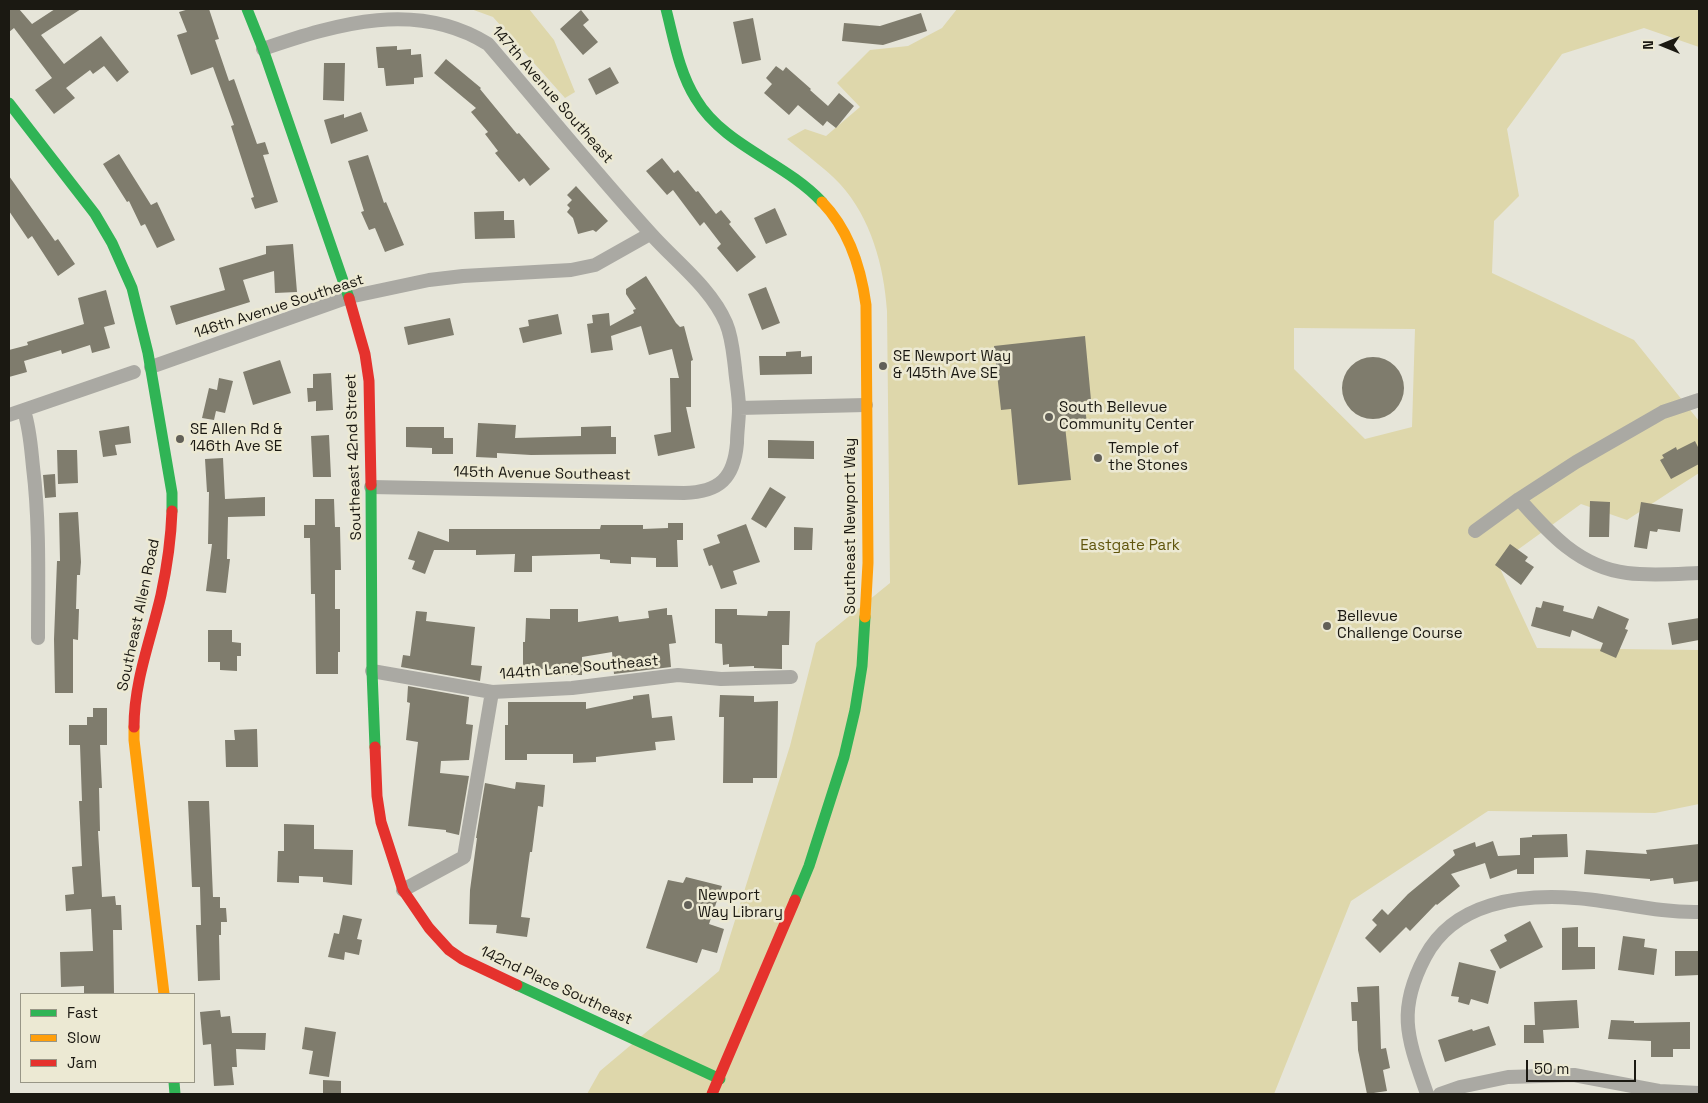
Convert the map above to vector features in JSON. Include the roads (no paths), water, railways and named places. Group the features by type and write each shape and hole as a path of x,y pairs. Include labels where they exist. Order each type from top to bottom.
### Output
{"street":[{"name":"Southeast 42nd Street","path":"247,9 263,49 349,298 365,354 369,381 372,671 377,796 380,822 403,890"},
{"name":"Southeast Newport Way","path":"666,9 683,73 703,110 722,131 768,160 818,197 849,242 858,264 866,296 868,544 862,666 855,710 844,757 808,866 720,1079 712,1094"},
{"name":"147th Avenue Southeast","path":"263,49 353,18 377,13 397,12 426,15 454,21 474,32 488,44 650,234 700,285 718,307 732,341 739,408 735,459 731,470 723,482 712,489"},
{"name":"Southeast Allen Road","path":"9,103 95,214 112,243 132,288 151,367 172,493 171,539 161,594 138,682 134,709 134,740 164,993"},
{"name":"146th Avenue Southeast","path":"9,415 349,298 438,279 571,270 595,265 650,234"},
{"path":"1475,531 1519,499 1576,462 1663,412 1699,400"},
{"path":"739,408 866,405"},
{"path":"24,411 28,425 36,489 39,539 38,638"},
{"name":"145th Avenue Southeast","path":"371,488 684,493 698,493 712,489"},
{"path":"1519,499 1546,530 1569,550 1590,562 1626,573 1699,573"},
{"name":"144th Lane Southeast","path":"372,671 492,692 572,688 678,675 720,678 791,677"},
{"path":"403,890 464,857 492,692"},
{"name":"142nd Place Southeast","path":"403,890 430,928 449,950 462,959 720,1079"},
{"path":"1427,1094 1410,1045 1407,1022 1409,996 1417,972 1432,944 1451,926 1470,912 1511,900 1549,897 1576,898 1680,913 1699,912"},
{"path":"1440,1094 1460,1087 1508,1078 1574,1074 1659,1091 1699,1094"}],"place":[{"name":"SE Newport Way & 145th Ave SE","path":"883,366"},
{"name":"South Bellevue Community Center","path":"1049,417"},
{"name":"SE Allen Rd & 146th Ave SE","path":"180,439"},
{"name":"Temple of the Stones","path":"1098,458"},
{"name":"Bellevue Challenge Course","path":"1327,626"},
{"name":"Newport Way Library","path":"688,905"}],"park label":[{"name":"Eastgate Park","path":"1130,546"}]}
